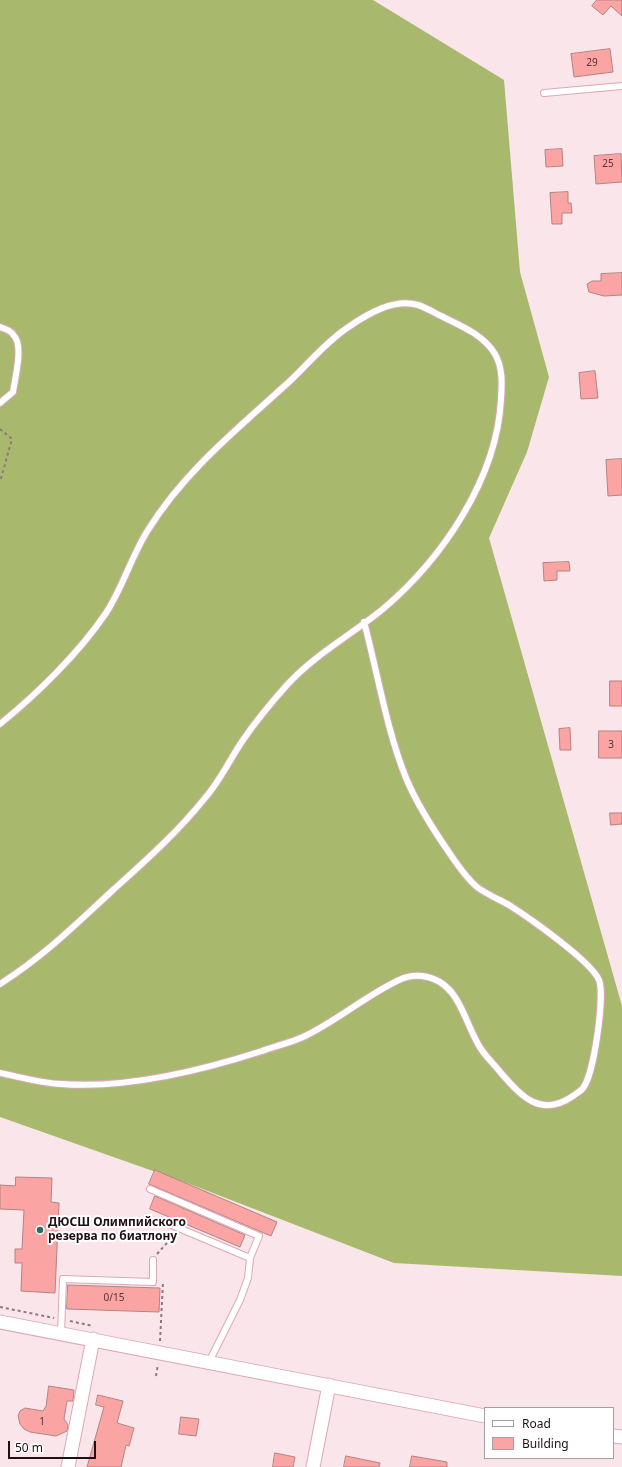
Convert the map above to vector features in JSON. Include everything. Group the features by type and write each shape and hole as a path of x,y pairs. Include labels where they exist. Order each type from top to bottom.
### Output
{"street":[{"path":"0,1322 329,1384 484,1416"},
{"path":"68,1467 93,1339"},
{"path":"313,1467 329,1384"}],"lane":[{"path":"544,93 622,86"},
{"path":"0,724 59,669 105,615 123,584 134,556 148,529 187,478 213,450 294,377 322,346 346,328 373,312 394,305 418,304 475,333 490,347 497,358 502,375 500,420 494,445 471,501 453,531 436,555 382,609 329,648 287,685 246,736 209,794 176,833 43,955 0,984"},
{"path":"0,327 10,331 16,337 19,346 13,392 0,402"},
{"path":"0,1073 60,1084 83,1084 123,1083 187,1071 239,1058 300,1038 325,1025 401,978 412,975 428,977 442,983 455,994 481,1049 516,1090 528,1101 542,1105 555,1104 570,1098 584,1088 591,1071 602,1002 600,983 594,970 583,960 511,906 478,888 467,877 434,830 406,780 391,731 364,622"},
{"path":"150,1189 259,1236 250,1258 248,1278 240,1300 209,1362"},
{"path":"162,1221 250,1258"},
{"path":"61,1334 63,1278 153,1282 153,1260"}],"path":[{"path":"0,429 12,439 0,482"},
{"path":"153,1260 159,1251 180,1229"},
{"path":"153,1282 163,1282 160,1352 156,1376"},
{"path":"0,1307 62,1319"}],"green space":[{"path":"0,0 373,0 504,80 520,272 549,377 527,452 489,538 622,1006 622,1276 394,1263 187,1183 0,1117"}],"building":[{"path":"597,0 622,0 622,16 611,6 603,15 592,6"},
{"path":"610,49 613,72 574,77 571,54"},
{"path":"562,149 563,166 546,167 545,150"},
{"path":"621,154 622,182 596,184 594,156"},
{"path":"568,192 568,203 571,203 572,213 562,213 562,224 552,224 550,193"},
{"path":"622,273 622,295 604,296 589,292 587,284 592,281 601,281 601,274"},
{"path":"595,371 598,398 581,399 579,373"},
{"path":"622,459 622,495 608,496 606,460"},
{"path":"569,562 570,571 557,571 557,580 544,581 543,563"},
{"path":"610,681 622,681 622,706 610,706"},
{"path":"570,728 571,750 560,750 559,729"},
{"path":"599,731 622,731 622,758 599,758"},
{"path":"610,813 622,813 622,824 611,825"},
{"path":"155,1170 277,1222 271,1236 149,1184"},
{"name":"ДЮСШ Олимпийского резерва по биатлону","path":"16,1177 52,1178 51,1202 59,1203 55,1293 21,1291 22,1263 15,1263 15,1249 22,1249 24,1210 0,1209 0,1185 15,1186"},
{"path":"155,1196 245,1235 240,1247 150,1209"},
{"path":"68,1285 160,1288 159,1312 67,1309"},
{"path":"49,1386 74,1390 73,1401 67,1401 64,1419 68,1425 67,1431 56,1436 30,1432 24,1429 20,1424 18,1416 20,1411 25,1408 43,1411 46,1406"},
{"path":"98,1395 123,1401 117,1423 134,1428 129,1446 126,1445 121,1467 87,1467 104,1407 96,1405"},
{"path":"181,1417 199,1419 196,1436 179,1434"},
{"path":"275,1453 295,1457 293,1467 273,1467"},
{"path":"346,1456 380,1463 379,1467 344,1467"},
{"path":"412,1456 447,1462 447,1467 410,1467"}],"place":[{"name":"ДЮСШ Олимпийского резерва по биатлону","path":"40,1230"}]}
